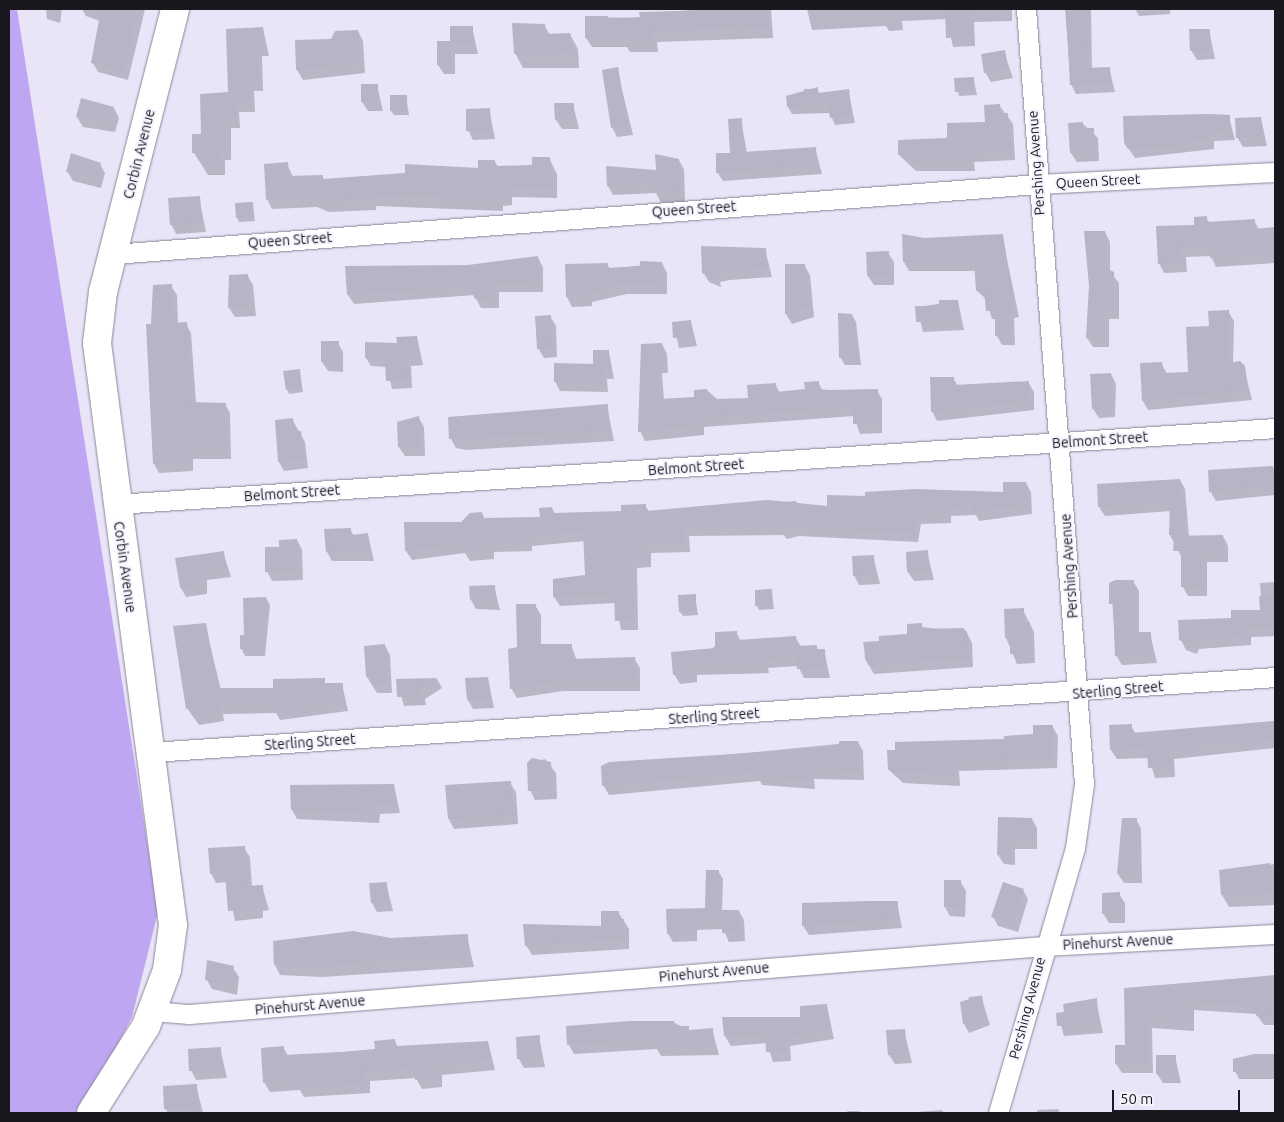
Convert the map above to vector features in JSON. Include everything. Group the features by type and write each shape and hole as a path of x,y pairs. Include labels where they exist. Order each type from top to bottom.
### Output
{"main road":[{"name":"Corbin Avenue","path":"90,1113 153,1011 167,970 173,925 152,752 116,504 97,344 113,254 175,9"}],"street":[{"name":"Pershing Avenue","path":"998,1113 1044,946 1075,848 1083,793 1078,693 1060,444 1037,184 1026,9"},
{"name":"Queen Street","path":"113,254 1037,184 1275,172"},
{"name":"Belmont Street","path":"116,504 1060,444 1275,428"},
{"name":"Sterling Street","path":"152,752 1078,693 1275,677"},
{"name":"Pinehurst Avenue","path":"153,1011 189,1014 1044,946 1275,934"}],"shaded area":[{"path":"9,9 17,9 158,912 132,1017 82,1113 9,1113"}],"building":[{"path":"101,9 122,9 136,16 123,72 91,63"},
{"path":"767,9 768,29 741,26 653,32 653,42 585,38 585,16 608,16 608,19 640,17 639,12"},
{"path":"945,9 969,9 970,37 946,38"},
{"path":"1066,9 1089,9 1087,68 1110,67 1111,83 1070,85"},
{"path":"512,23 545,24 546,34 570,33 572,53 514,54"},
{"path":"450,26 473,26 473,45 450,45 451,65 437,65 437,41 450,41"},
{"path":"263,27 264,46 257,47 258,82 249,82 251,103 235,103 236,119 226,119 226,151 220,151 221,166 202,166 202,153 192,153 192,134 201,134 200,94 228,92 226,29"},
{"path":"1189,29 1210,29 1210,50 1190,51"},
{"path":"358,30 361,63 296,70 295,40 331,39 335,31"},
{"path":"1005,50 1008,68 984,73 981,54"},
{"path":"618,67 628,126 611,128 602,70"},
{"path":"974,77 975,91 955,92 954,78"},
{"path":"361,84 378,84 378,102 361,102"},
{"path":"818,87 818,93 849,89 852,115 830,118 828,105 787,107 786,96"},
{"path":"390,95 407,95 407,111 390,111"},
{"path":"81,98 114,107 110,123 76,117"},
{"path":"554,103 574,103 574,120 555,120"},
{"path":"1000,104 1000,114 1008,113 1010,150 970,153 970,162 909,162 909,155 898,155 898,140 947,138 947,123 985,122 984,105"},
{"path":"490,108 491,130 466,131 466,109"},
{"path":"1230,115 1230,131 1209,132 1210,140 1187,141 1187,145 1128,149 1124,143 1123,116"},
{"path":"1261,117 1262,137 1236,138 1235,118"},
{"path":"742,118 743,152 816,147 817,165 716,173 716,153 730,153 728,119"},
{"path":"1083,122 1083,128 1094,128 1095,152 1070,153 1068,123"},
{"path":"71,153 101,163 96,179 66,172"},
{"path":"655,154 679,159 680,193 655,193 654,183 607,186 606,166 656,170"},
{"path":"532,157 550,157 552,189 507,188 508,196 498,196 498,202 444,202 445,196 406,195 322,202 311,198 266,200 264,164 288,162 289,176 323,175 323,179 405,173 405,164 478,168 478,160 495,160 495,166 532,165"},
{"path":"200,196 202,223 170,225 168,198"},
{"path":"253,202 254,217 236,218 235,203"},
{"path":"1207,216 1207,222 1255,219 1255,229 1275,227 1275,253 1210,258 1210,246 1181,248 1182,263 1158,264 1156,226 1194,225 1194,217"},
{"path":"1084,231 1105,231 1105,268 1114,272 1114,310 1104,310 1104,338 1086,338 1089,286"},
{"path":"902,234 924,238 1003,234 1014,308 1010,309 1010,336 995,336 995,310 986,311 984,290 976,291 974,262 903,262"},
{"path":"701,246 766,248 767,268 724,271 716,273 716,279 702,273"},
{"path":"889,251 890,275 867,276 866,252"},
{"path":"538,256 539,282 494,283 494,299 475,299 469,286 347,295 345,266 468,265"},
{"path":"640,261 662,262 662,285 621,285 587,293 587,297 566,297 565,264 608,263 608,268 640,266"},
{"path":"785,264 805,264 809,308 798,308 798,314 785,314"},
{"path":"248,274 251,307 228,308 229,275"},
{"path":"172,284 174,323 187,322 192,402 226,403 227,450 188,450 189,462 153,464 146,324 151,324 153,285"},
{"path":"939,300 958,300 959,321 916,322 915,306 939,306"},
{"path":"1229,310 1228,363 1240,361 1245,366 1248,390 1142,401 1140,363 1162,362 1163,373 1188,372 1186,327 1209,326 1208,311"},
{"path":"838,313 852,314 858,358 839,358"},
{"path":"551,315 552,348 537,349 535,316"},
{"path":"691,320 692,337 673,338 672,322"},
{"path":"417,336 419,357 407,358 408,380 386,381 385,358 365,358 365,342 397,343 396,337"},
{"path":"321,341 339,341 338,362 321,362"},
{"path":"662,343 663,363 657,364 660,399 694,397 694,390 707,389 707,397 718,399 748,398 747,385 776,383 776,392 805,389 804,382 819,381 819,389 878,389 878,424 853,424 853,407 699,418 699,425 638,432 641,344"},
{"path":"593,350 609,350 609,369 603,369 603,383 554,382 554,363 593,364"},
{"path":"300,369 302,388 286,390 283,371"},
{"path":"1111,373 1110,408 1092,409 1090,374"},
{"path":"930,377 954,377 954,385 1029,381 1029,401 931,412"},
{"path":"608,404 609,431 449,439 448,417"},
{"path":"419,416 420,447 398,447 397,422"},
{"path":"293,418 295,432 301,431 304,459 278,462 275,420"},
{"path":"1273,466 1275,485 1209,492 1208,470"},
{"path":"1180,479 1185,535 1169,535 1170,502 1098,507 1097,484"},
{"path":"1003,482 1026,482 1027,505 972,512 972,506 946,507 946,513 916,514 913,533 793,527 780,530 780,526 685,527 685,543 646,544 647,558 632,559 633,621 615,621 614,594 553,597 553,579 585,575 583,531 527,537 527,541 489,543 489,550 463,551 462,543 405,551 404,522 461,522 470,513 482,512 483,518 540,517 539,508 552,507 553,513 621,511 621,505 646,504 646,511 768,500 827,506 827,495 865,496 865,492 915,489 1003,492"},
{"path":"351,528 351,535 368,533 370,551 326,552 324,529"},
{"path":"1223,535 1223,553 1202,552 1202,587 1181,587 1181,551 1173,551 1174,536"},
{"path":"297,539 298,570 265,572 265,547 279,547 279,540"},
{"path":"928,550 929,571 907,572 906,552"},
{"path":"224,551 226,568 202,571 202,585 180,588 175,558"},
{"path":"874,555 875,575 853,576 852,556"},
{"path":"1115,580 1134,580 1134,632 1151,632 1152,654 1115,656 1113,604 1109,604 1109,583"},
{"path":"495,585 496,601 470,600 469,586"},
{"path":"772,589 773,605 755,606 755,590"},
{"path":"696,594 696,611 679,612 678,595"},
{"path":"1259,596 1275,596 1275,626 1246,628 1246,636 1194,640 1192,645 1179,640 1178,620 1231,618 1231,610 1260,610"},
{"path":"266,597 262,649 240,649 240,635 244,635 243,598"},
{"path":"516,604 536,604 537,644 572,644 572,659 635,657 636,682 557,682 510,689 508,649 517,647"},
{"path":"1024,608 1024,622 1030,622 1030,654 1010,654 1010,638 1005,638 1004,609"},
{"path":"206,623 218,688 273,688 273,679 325,678 325,683 343,683 343,702 303,706 303,711 273,711 273,704 219,705 220,712 192,716 191,708 186,709 173,626"},
{"path":"922,623 922,629 963,628 967,632 969,658 868,665 863,642 879,641 879,636 907,634 907,624"},
{"path":"737,631 737,640 796,636 797,646 817,645 817,649 825,649 826,668 797,669 796,657 764,659 764,664 692,666 693,672 673,675 671,652 715,648 715,632"},
{"path":"385,644 387,684 371,684 370,677 366,677 364,646"},
{"path":"488,677 490,699 467,700 465,678"},
{"path":"437,678 421,690 421,696 397,697 396,679"},
{"path":"1275,721 1275,741 1196,743 1196,750 1170,750 1170,767 1148,768 1147,748 1110,750 1109,725 1132,724 1132,733"},
{"path":"1033,725 1053,725 1052,759 954,761 955,776 888,770 887,750 895,750 895,742 1004,739 1004,736 1033,734"},
{"path":"839,741 858,741 860,771 809,769 810,780 756,776 755,772 602,786 601,766 609,762 796,750 839,746"},
{"path":"532,758 551,762 552,790 528,791 527,763"},
{"path":"511,781 513,815 448,819 445,785"},
{"path":"394,784 395,803 375,804 374,814 291,810 290,785"},
{"path":"998,817 1032,818 1033,840 1010,840 1010,855 997,855"},
{"path":"1122,818 1137,818 1137,873 1117,874"},
{"path":"245,846 248,886 263,885 264,901 258,901 258,909 228,911 225,873 210,874 208,848"},
{"path":"1270,863 1272,893 1221,895 1219,870"},
{"path":"706,870 719,870 718,921 693,922 693,933 667,934 666,909 705,908"},
{"path":"944,880 961,880 960,907 944,907"},
{"path":"387,882 388,902 371,903 369,883"},
{"path":"1003,882 1024,889 1012,924 991,917"},
{"path":"1120,892 1120,914 1102,914 1102,893"},
{"path":"898,901 898,919 802,926 802,903"},
{"path":"722,910 739,910 740,932 722,933"},
{"path":"601,911 619,911 619,919 624,919 624,939 525,946 523,924 601,926"},
{"path":"353,931 391,938 468,934 469,958 384,959 316,968 274,965 273,941"},
{"path":"207,960 234,966 232,986 205,980"},
{"path":"1271,976 1272,1016 1257,1016 1249,1006 1189,1001 1190,1023 1173,1023 1173,1017 1147,1019 1148,1064 1115,1064 1115,1045 1125,1045 1124,988"},
{"path":"982,995 985,1016 977,1017 978,1022 963,1024 960,1002"},
{"path":"1097,998 1098,1024 1057,1026 1056,1013 1064,1012 1063,1004"},
{"path":"827,1004 829,1030 785,1037 786,1052 766,1052 765,1034 724,1036 722,1017 800,1017 800,1006"},
{"path":"630,1021 674,1021 674,1026 689,1026 689,1030 713,1028 714,1045 655,1047 650,1040 567,1045 566,1026"},
{"path":"905,1029 907,1054 888,1055 886,1030"},
{"path":"540,1035 540,1057 517,1059 516,1037"},
{"path":"395,1039 396,1046 488,1041 490,1060 437,1066 438,1078 415,1080 414,1068 365,1072 366,1084 297,1088 297,1081 263,1083 261,1048 284,1046 284,1055 342,1052 375,1049 374,1041"},
{"path":"221,1047 222,1069 189,1071 188,1049"},
{"path":"1254,1054 1275,1054 1275,1071 1233,1072 1233,1059"},
{"path":"1156,1055 1176,1055 1176,1074 1156,1074"},
{"path":"197,1084 198,1107 164,1109 163,1086"}]}
